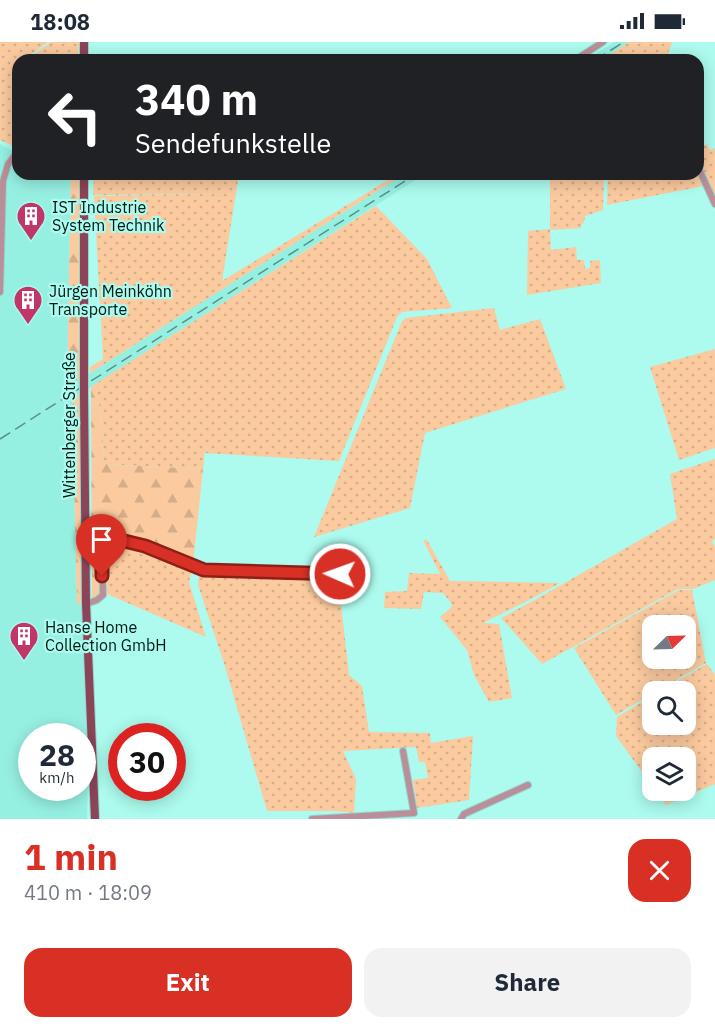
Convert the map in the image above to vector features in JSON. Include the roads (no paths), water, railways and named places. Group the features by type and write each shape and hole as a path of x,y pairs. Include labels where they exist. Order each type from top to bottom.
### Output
{"main road":[{"name":"Wittenberger Straße","path":"84,180 86,604 95,819"}],"street":[{"path":"584,54 603,42"},
{"path":"0,292 3,181 12,159"},
{"path":"704,180 715,204"},
{"path":"86,604 98,600 103,595 102,553 108,542 116,539 145,546 204,570 362,575"},
{"path":"312,819 414,813 403,752"},
{"path":"461,819 464,814 528,785"}],"railway":[{"path":"605,54 624,42"},
{"path":"0,439 407,180"}],"place":[{"name":"IST Industrie System Technik","path":"31,242"},
{"name":"Jürgen Meinköhn Transporte","path":"28,326"},
{"name":"Hanse Home Collection GmbH","path":"24,662"}]}
